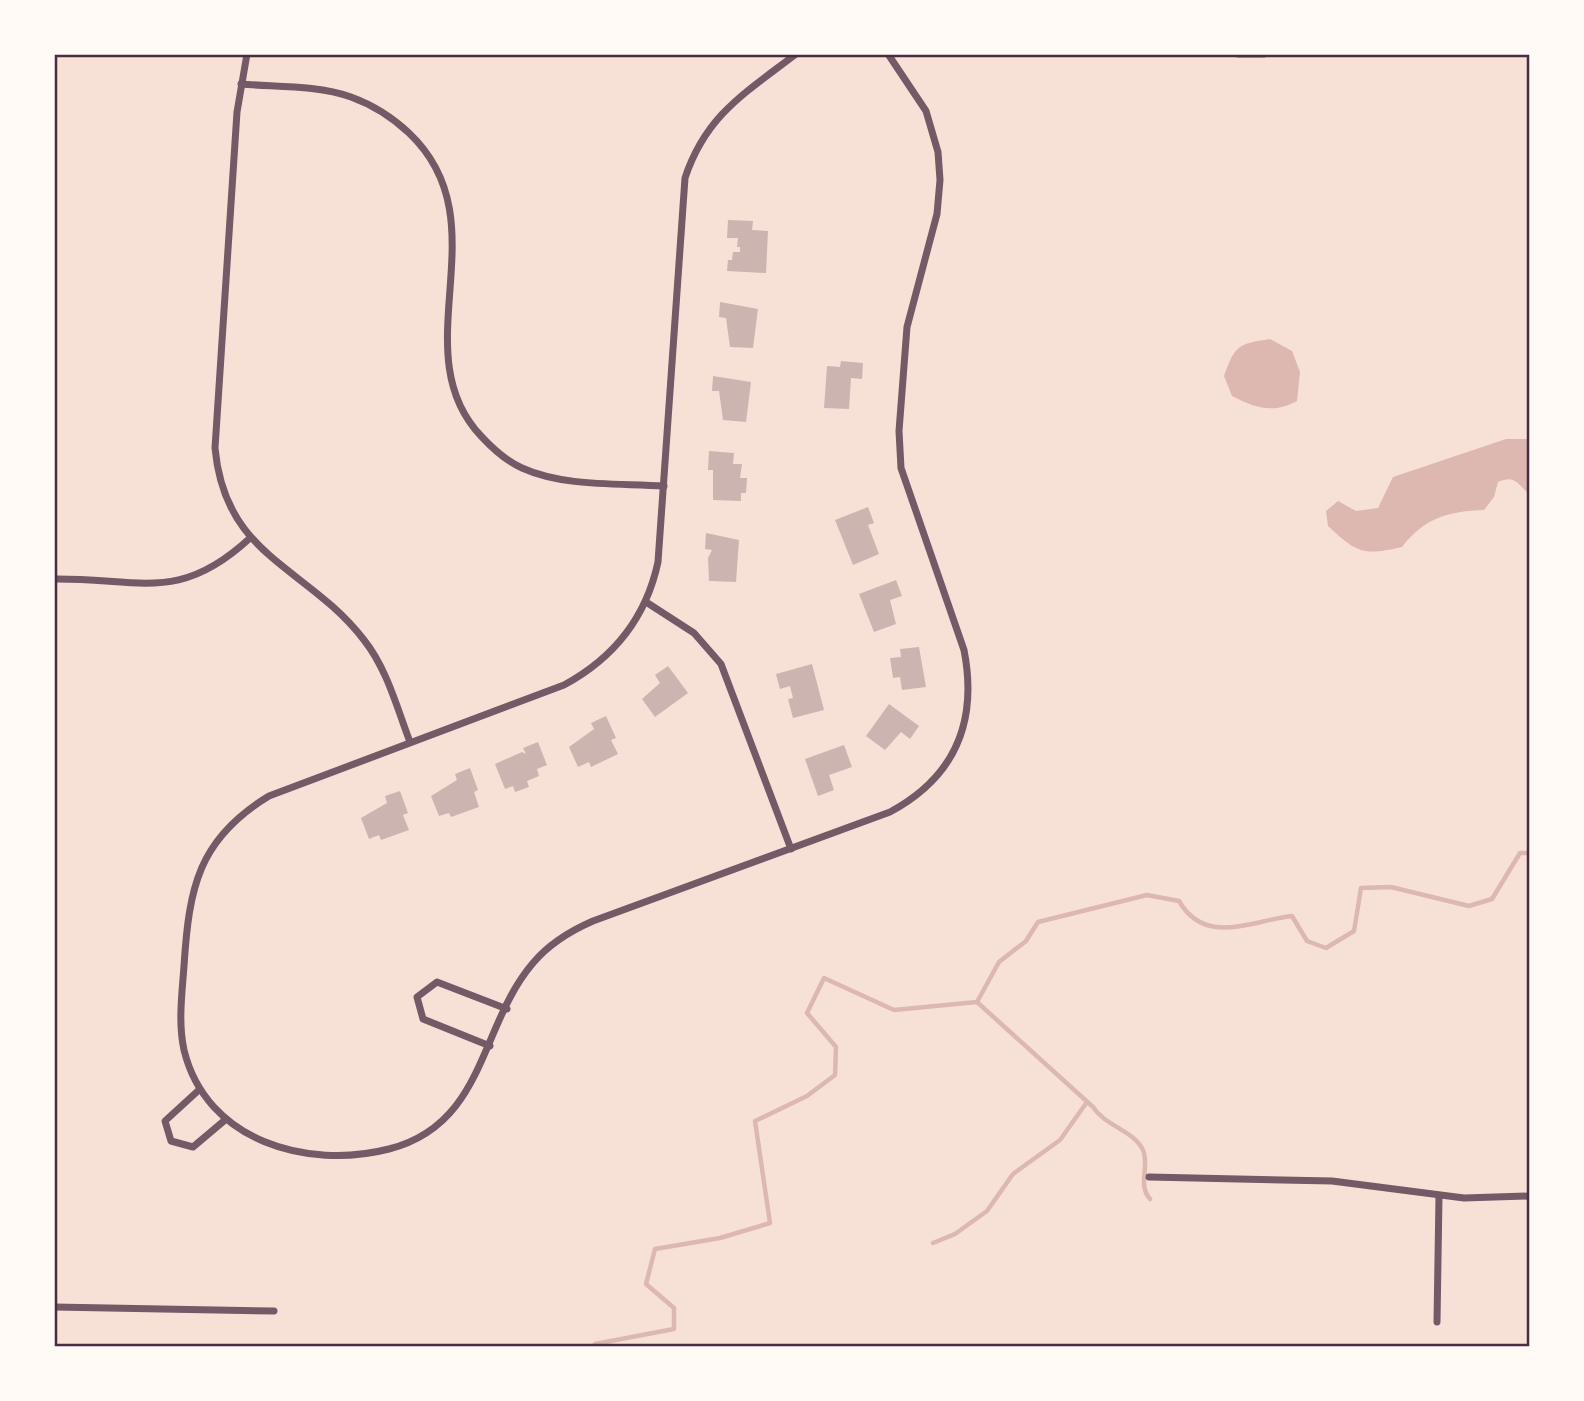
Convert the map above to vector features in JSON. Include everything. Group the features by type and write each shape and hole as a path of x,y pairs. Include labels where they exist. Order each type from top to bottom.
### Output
{"street":[{"path":"247,54 241,84 215,449 224,496 250,538 363,638 382,668 410,742"},
{"path":"796,54 719,115 700,140 685,178 658,562 646,602 621,642 579,677 549,692 269,796 234,820 209,850 196,879 189,904 181,1012 184,1050 200,1089 225,1120 253,1139 289,1151 358,1154 391,1149 427,1132 453,1111 470,1088 507,1009 533,963 570,931 890,812 922,792 942,770 955,750 965,723 969,699 964,650 901,468 899,431 907,327 937,214 940,180 938,152 926,111 888,54"},
{"path":"1238,54 1264,54"},
{"path":"241,84 324,90 353,98 396,121 427,155 444,190 453,225 447,341 450,375 466,416 494,449 519,467 548,477 663,486"},
{"path":"54,579 151,584 179,581 217,566 250,538"},
{"path":"646,602 694,632 721,664 791,849"},
{"path":"490,1046 423,1019 417,997 438,982 507,1009"},
{"path":"200,1089 165,1121 171,1141 192,1147 225,1120"},
{"path":"1149,1177 1332,1181 1439,1196 1530,1196"},
{"path":"1437,1322 1439,1196"},
{"path":"54,1307 274,1311"}],"shaded area":[{"path":"1270,339 1292,351 1300,372 1297,401 1280,407 1264,408 1232,396 1224,376 1231,358 1239,348"},
{"path":"1506,439 1530,439 1530,495 1513,480 1498,482 1494,497 1484,510 1448,514 1438,518 1419,529 1402,547 1389,550 1361,550 1346,542 1328,526 1326,511 1338,501 1356,511 1378,508 1393,477"}],"building":[{"path":"728,220 753,221 752,230 768,231 766,273 727,271 728,260 732,260 733,252 740,252 740,247 737,247 738,238 727,238"},
{"path":"720,302 758,309 753,348 730,347 726,318 719,317"},
{"path":"841,361 863,363 862,379 851,378 849,409 824,408 827,366 840,367"},
{"path":"713,376 751,382 746,422 723,420 719,391 712,391"},
{"path":"709,451 734,453 733,464 742,464 740,478 747,478 746,493 741,493 741,501 713,500 713,470 708,470"},
{"path":"868,507 874,523 868,525 879,554 853,565 835,520"},
{"path":"706,533 739,540 736,582 709,581 708,558 712,550 705,549"},
{"path":"896,580 902,596 890,600 896,624 874,632 859,594"},
{"path":"919,647 926,687 902,690 900,677 893,678 890,658 901,657 900,649"},
{"path":"812,664 824,710 793,718 788,699 793,698 790,686 780,689 776,674"},
{"path":"668,666 688,693 655,717 642,699 660,683 655,675"},
{"path":"889,704 919,726 910,739 901,732 885,750 866,736"},
{"path":"606,716 616,738 611,740 618,754 591,767 589,762 578,767 569,747 594,729 591,723"},
{"path":"538,742 547,765 537,769 539,776 527,781 529,787 515,792 513,786 505,789 495,764 522,752 526,754 523,748"},
{"path":"844,745 852,767 829,775 834,790 818,796 805,759"},
{"path":"470,768 478,790 474,792 479,807 451,817 449,813 439,816 431,796 457,780 455,774"},
{"path":"400,791 408,813 403,815 409,830 381,840 379,835 369,839 361,818 387,803 385,796"}],"waterway":[{"path":"977,1002 999,962 1026,941 1038,922 1147,895 1179,901 1190,915 1215,927 1245,925 1292,916 1307,941 1326,948 1354,931 1361,888 1391,887 1469,906 1492,899 1520,853 1530,853"},
{"path":"594,1347 595,1344 674,1329 674,1308 646,1284 655,1249 720,1238 770,1223 755,1121 807,1096 835,1075 836,1047 807,1013 824,978 894,1010 977,1002"},
{"path":"977,1002 1104,1119 1138,1143 1145,1156 1144,1187 1150,1199"},
{"path":"933,1243 955,1234 987,1211 1013,1174 1060,1140 1087,1102"}]}
